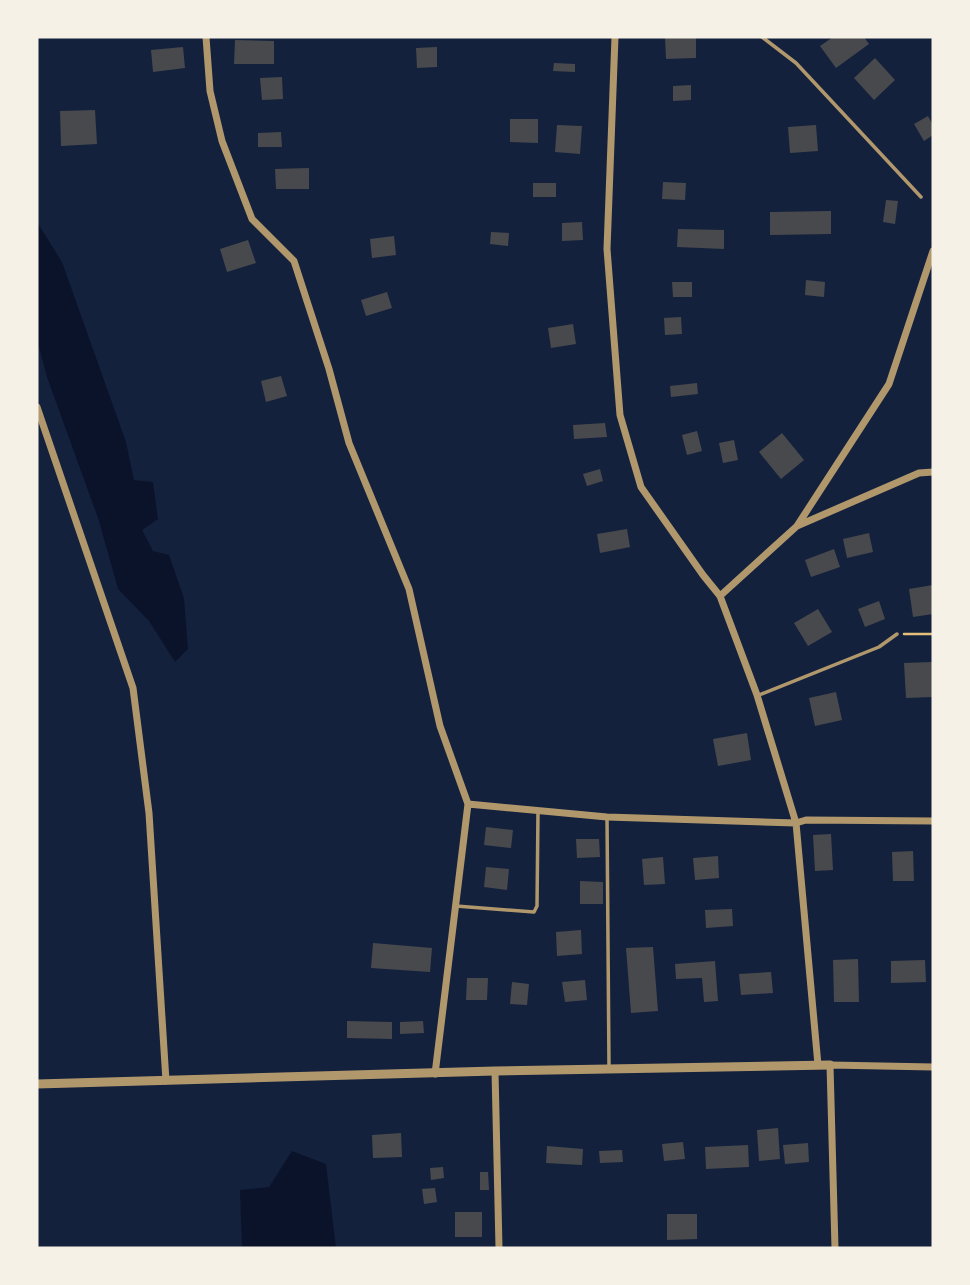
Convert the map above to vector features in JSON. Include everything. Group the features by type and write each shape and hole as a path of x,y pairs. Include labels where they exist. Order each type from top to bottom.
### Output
{"street":[{"path":"206,37 210,90 222,141 253,219 294,261 329,369 349,443 409,589 440,726 467,804 435,1074"},
{"path":"615,37 607,249 620,415 641,488 720,596 757,695 796,823 818,1065"},
{"path":"720,596 797,526 889,384 933,251"},
{"path":"37,407 133,688 149,813 166,1081"},
{"path":"797,526 919,473 933,472"},
{"path":"467,804 607,817 796,823 806,820 933,821"},
{"path":"37,1084 609,1068 818,1065 933,1067"},
{"path":"830,1065 835,1248"},
{"path":"495,1071 499,1248"}],"lane":[{"path":"762,37 796,63 921,197"},
{"path":"757,695 879,647 897,634"},
{"path":"455,906 534,912 537,906 538,812"},
{"path":"607,817 609,1068"}],"path":[{"path":"897,634 933,634"}],"water":[{"path":"37,222 62,262 126,442 134,480 153,482 158,519 142,530 153,551 169,555 184,598 188,649 175,662 149,621 118,589 99,521 47,377 37,340"},
{"path":"292,1151 326,1164 336,1248 242,1248 240,1190 269,1187"}],"building":[{"path":"665,37 696,37 696,58 666,59"},
{"path":"833,37 864,37 869,44 836,68 820,46"},
{"path":"235,40 274,41 274,64 234,64"},
{"path":"183,47 185,68 153,72 151,50"},
{"path":"437,47 437,67 417,68 416,48"},
{"path":"875,58 895,80 874,100 854,78"},
{"path":"554,63 575,64 575,72 553,71"},
{"path":"282,77 283,99 262,100 260,78"},
{"path":"691,85 691,100 673,101 673,86"},
{"path":"95,110 97,144 61,146 60,111"},
{"path":"928,116 933,125 933,135 924,141 914,124"},
{"path":"510,119 538,119 538,143 510,142"},
{"path":"557,125 582,126 580,154 555,152"},
{"path":"816,125 818,151 790,153 788,127"},
{"path":"281,132 282,147 258,147 258,133"},
{"path":"309,168 309,189 276,189 275,169"},
{"path":"663,182 686,183 685,200 662,199"},
{"path":"533,183 556,183 556,197 533,197"},
{"path":"886,200 898,201 895,224 883,222"},
{"path":"831,211 831,234 770,235 770,212"},
{"path":"582,222 583,240 562,241 562,223"},
{"path":"678,229 724,230 724,249 677,247"},
{"path":"491,232 509,233 508,246 490,244"},
{"path":"394,236 396,255 372,258 370,239"},
{"path":"248,240 256,263 227,272 220,249"},
{"path":"806,280 825,282 824,297 805,295"},
{"path":"672,282 692,282 692,297 673,297"},
{"path":"387,292 392,308 366,316 361,300"},
{"path":"681,317 682,334 665,335 664,318"},
{"path":"573,324 576,344 551,348 548,328"},
{"path":"281,376 287,396 266,402 261,381"},
{"path":"697,383 698,394 671,397 670,386"},
{"path":"605,423 607,437 574,439 573,425"},
{"path":"697,431 702,451 687,455 682,435"},
{"path":"782,433 804,460 781,479 759,452"},
{"path":"734,440 738,460 723,463 719,443"},
{"path":"600,469 603,481 587,486 583,474"},
{"path":"627,529 630,547 600,553 597,534"},
{"path":"869,533 873,552 847,558 843,539"},
{"path":"834,549 840,567 811,577 805,560"},
{"path":"933,585 933,614 913,617 909,589"},
{"path":"879,601 885,619 865,627 858,609"},
{"path":"818,609 832,632 808,646 794,623"},
{"path":"932,662 933,697 906,698 904,663"},
{"path":"836,692 842,720 815,726 809,698"},
{"path":"747,733 751,760 718,766 713,739"},
{"path":"486,827 513,830 511,848 484,845"},
{"path":"831,834 833,870 815,871 813,835"},
{"path":"576,839 599,839 600,857 577,858"},
{"path":"913,851 914,881 893,881 892,852"},
{"path":"718,856 719,878 695,880 693,858"},
{"path":"663,857 665,884 644,885 642,859"},
{"path":"486,867 509,869 507,890 484,887"},
{"path":"580,881 603,882 603,904 580,904"},
{"path":"732,909 733,926 706,928 705,910"},
{"path":"581,930 582,954 557,956 556,932"},
{"path":"373,943 432,948 430,972 371,968"},
{"path":"653,947 658,1011 631,1013 626,948"},
{"path":"858,959 859,1002 834,1002 833,960"},
{"path":"925,960 926,982 891,983 891,961"},
{"path":"715,961 718,1001 704,1002 702,978 676,979 675,964"},
{"path":"771,972 773,993 741,995 739,974"},
{"path":"467,978 488,978 487,1000 466,1000"},
{"path":"585,980 587,1000 565,1002 562,982"},
{"path":"512,982 529,984 527,1005 510,1004"},
{"path":"347,1021 392,1022 392,1039 347,1038"},
{"path":"423,1021 424,1033 400,1034 400,1022"},
{"path":"778,1128 780,1159 759,1161 757,1130"},
{"path":"401,1133 402,1157 373,1158 372,1135"},
{"path":"683,1142 685,1159 664,1161 662,1144"},
{"path":"808,1143 809,1162 785,1164 783,1145"},
{"path":"748,1145 749,1167 706,1169 705,1147"},
{"path":"547,1146 583,1149 582,1165 546,1163"},
{"path":"622,1150 623,1162 600,1163 599,1151"},
{"path":"443,1167 444,1178 431,1180 430,1168"},
{"path":"480,1172 488,1172 489,1190 480,1190"},
{"path":"435,1188 437,1202 424,1204 422,1189"},
{"path":"455,1212 482,1212 482,1237 455,1237"},
{"path":"667,1214 697,1214 697,1239 667,1240"}]}
